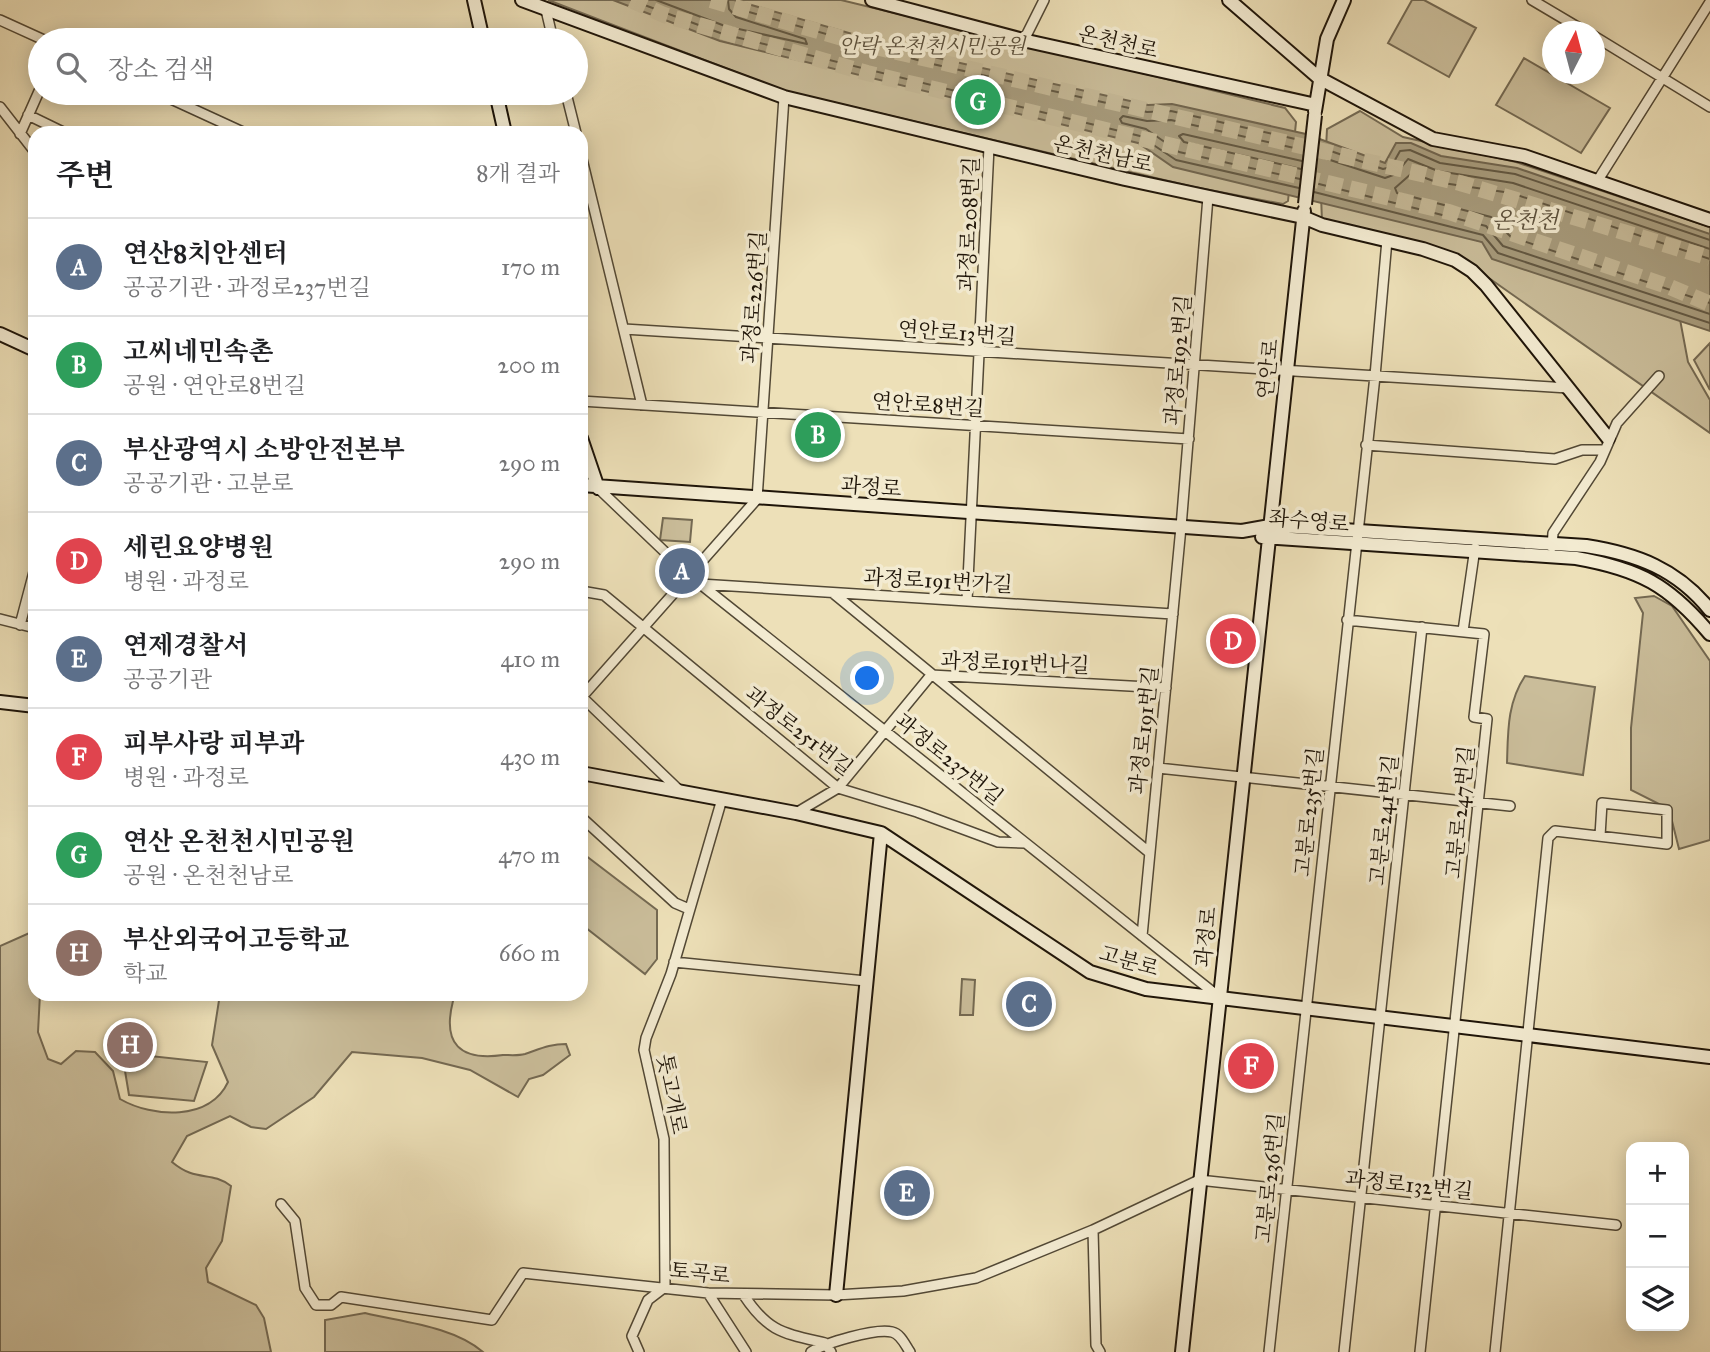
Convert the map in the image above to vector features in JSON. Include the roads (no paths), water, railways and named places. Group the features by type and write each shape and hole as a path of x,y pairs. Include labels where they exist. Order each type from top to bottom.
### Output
{"main road":[{"path":"474,0 480,28"},
{"name":"온천천남로","path":"522,0 784,97 1208,197 1304,210 1322,225 1455,260 1472,271 1568,388 1606,444"},
{"name":"온천천로","path":"872,0 1024,40 1315,109"},
{"path":"1229,0 1319,78 1433,139 1524,156 1710,220"},
{"path":"1315,109 1327,39 1344,0"},
{"path":"499,105 503,126"},
{"name":"연안로","path":"1269,533 1315,109"},
{"path":"0,334 28,347"},
{"path":"588,459 598,488"},
{"name":"과정로","path":"588,486 1242,531"},
{"name":"좌수영로","path":"1242,531 1552,551 1615,551 1667,569 1710,610"},
{"name":"과정로","path":"1182,1352 1269,533"},
{"name":"좌수영로","path":"1552,551 1605,563 1656,581 1689,609 1710,634"},
{"path":"0,702 28,705"},
{"name":"고분로","path":"588,775 796,813 881,833 1090,972 1146,989 1710,1057"},
{"path":"836,1295 881,833"}],"street":[{"path":"1024,40 1044,0"},
{"path":"1532,0 1567,21"},
{"path":"1598,180 1710,2"},
{"path":"546,10 550,28"},
{"path":"0,20 28,33"},
{"path":"1605,42 1710,107"},
{"name":"과정로226번길","path":"757,499 770,339 784,97"},
{"path":"20,134 33,105"},
{"path":"184,105 230,126"},
{"path":"569,105 574,126"},
{"path":"0,107 28,144"},
{"path":"28,115 51,126"},
{"name":"과정로208번길","path":"967,601 989,147"},
{"path":"588,193 642,405"},
{"name":"과정로192번길","path":"1181,527 1208,197"},
{"name":"고분로235번길","path":"1306,1008 1375,376 1387,240"},
{"name":"연안로13번길","path":"624,330 1568,388"},
{"path":"1552,551 1553,533 1600,463 1616,423 1659,376"},
{"name":"연안로8번길","path":"588,401 1189,439"},
{"path":"1366,445 1555,459 1606,444"},
{"name":"과정로237번길","path":"598,488 689,575 1219,997"},
{"path":"588,689 757,499"},
{"name":"과정로191번길","path":"1142,936 1181,527"},
{"path":"1347,620 1463,631 1476,546"},
{"name":"과정로191번가길","path":"700,584 1173,614"},
{"name":"과정로251번길","path":"588,592 604,595 838,788 917,812 998,842 1025,843"},
{"path":"833,593 1150,853"},
{"path":"20,625 28,595"},
{"path":"0,619 28,627"},
{"name":"고분로241번길","path":"1343,1352 1422,627"},
{"name":"고분로247번길","path":"1420,1352 1487,719 1474,717 1484,634 1463,631"},
{"name":"과정로191번나길","path":"796,813 838,788 931,675 1166,688"},
{"path":"588,704 680,791"},
{"path":"1158,768 1510,806"},
{"name":"톳고개로","path":"665,1287 664,1139 644,1050 674,962 722,799"},
{"path":"1495,1352 1548,838 1555,831 1667,844 1667,810 1602,803 1600,836"},
{"path":"588,823 675,904 689,909"},
{"path":"674,962 866,981"},
{"name":"고분로236번길","path":"1269,1352 1306,1008"},
{"name":"토곡로","path":"281,1205 295,1222 305,1288 316,1305 331,1305 341,1297 492,1320 523,1273 708,1293 743,1294 836,1295 903,1291 976,1278 1093,1230 1199,1180"},
{"name":"과정로132번길","path":"1199,1180 1616,1225"},
{"path":"1093,1230 1096,1345 1100,1352"},
{"path":"639,1352 632,1336 649,1300 665,1287"},
{"path":"708,1293 746,1352"},
{"path":"743,1294 759,1318 778,1332 825,1343 831,1352"},
{"path":"811,1352 825,1343 888,1331 901,1338 910,1352"}],"water":[{"name":"온천천","path":"613,0 734,0 929,56 1148,105 1172,104 1306,134 1385,163 1396,143 1411,143 1441,156 1517,168 1710,234 1710,331 1492,259 1482,242 1173,167 1138,143 720,41"}],"tunnel":[{"path":"631,0 664,15 867,73 1449,212 1670,287 1710,304"},
{"path":"711,0 863,44 1460,183 1710,258"}],"place":[{"name":"연산 온천천시민공원","path":"978,102"},
{"name":"고씨네민속촌","path":"818,435"},
{"name":"연산8치안센터","path":"682,571"},
{"name":"세린요양병원","path":"1233,641"},
{"name":"부산광역시 소방안전본부","path":"1029,1004"},
{"name":"부산외국어고등학교","path":"130,1045"},
{"name":"피부사랑 피부과","path":"1251,1066"},
{"name":"연제경찰서","path":"907,1193"}],"park label":[{"name":"안락 온천천시민공원","path":"932,46"}]}
